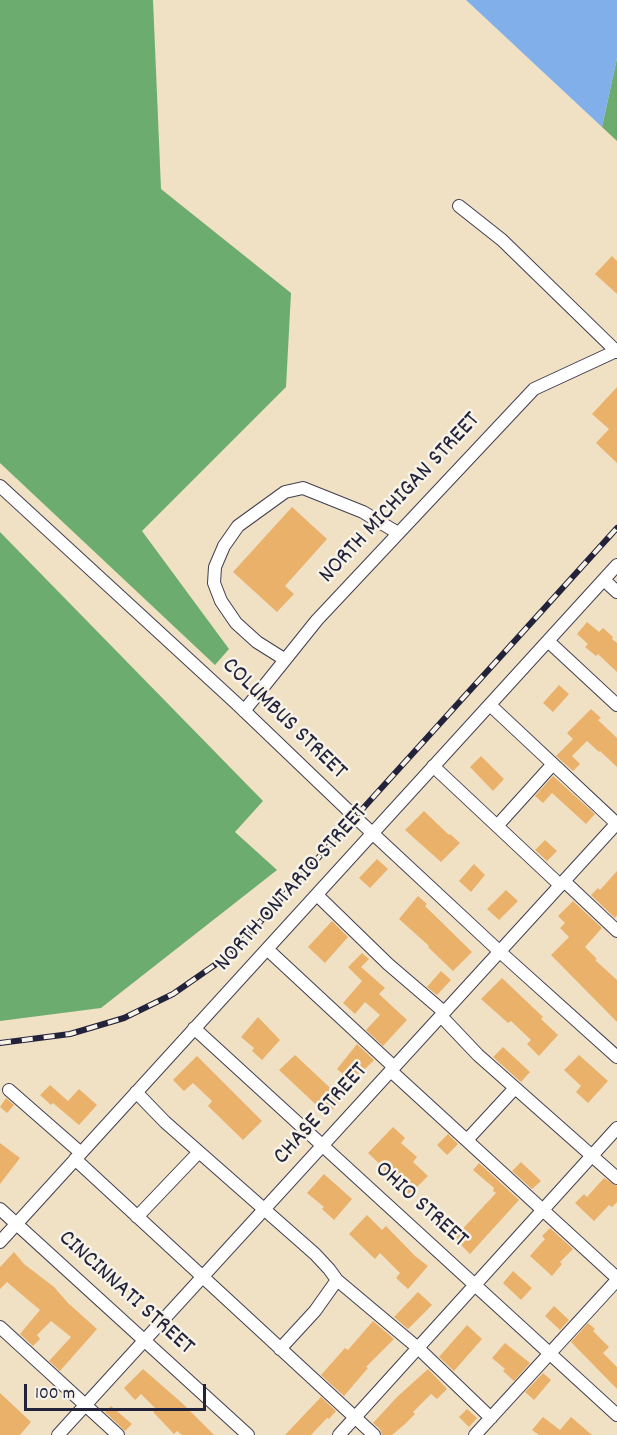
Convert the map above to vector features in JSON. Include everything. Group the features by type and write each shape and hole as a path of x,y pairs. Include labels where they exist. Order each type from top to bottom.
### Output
{"street":[{"path":"459,206 502,240 617,352"},
{"name":"NORTH MICHIGAN STREET","path":"244,711 317,620 534,389 617,352"},
{"name":"COLUMBUS STREET","path":"0,486 244,711 372,834 617,1057"},
{"path":"284,659 257,642 220,601 214,583 215,567 224,546 238,526 285,492 303,488 363,512 398,533"},
{"name":"NORTH ONTARIO STREET","path":"0,1242 617,565"},
{"path":"604,580 617,592"},
{"path":"548,641 617,705"},
{"path":"490,705 616,826"},
{"path":"497,826 553,764"},
{"path":"433,766 497,826 617,931"},
{"name":"CHASE STREET","path":"58,1435 616,826"},
{"path":"317,895 442,1014 472,1049 617,1178"},
{"path":"267,949 617,1279 475,1435"},
{"name":"OHIO STREET","path":"195,1028 617,1415"},
{"path":"467,1140 515,1088"},
{"path":"9,1090 137,1217 374,1435"},
{"path":"136,1092 165,1122 315,1254 337,1280 418,1348 491,1418"},
{"path":"339,1435 617,1128"},
{"path":"137,1217 200,1152"},
{"name":"CINCINNATI STREET","path":"0,1209 248,1435"},
{"path":"280,1349 315,1311 337,1280"},
{"path":"0,1327 118,1435"}],"green space":[{"path":"0,0 153,0 161,189 291,293 286,387 142,531 229,649 215,665 0,463"},
{"path":"617,58 617,141 602,127"},
{"path":"0,532 263,801 235,832 277,870 101,1008 0,1021"}],"water":[{"path":"466,0 617,0 617,58 602,127"}],"building":[{"path":"612,256 617,261 617,294 595,274"},
{"path":"617,387 617,463 596,443 609,429 592,414"},
{"path":"292,507 327,539 285,586 294,594 277,612 233,572"},
{"path":"587,622 599,632 603,628 617,643 617,672 598,654 596,656 585,647 588,644 577,634"},
{"path":"559,685 569,694 553,712 543,703"},
{"path":"591,709 601,718 598,720 617,738 617,767 587,741 572,756 580,764 573,771 556,756 573,739 567,733"},
{"path":"481,756 504,779 493,791 470,767"},
{"path":"553,776 595,814 586,824 552,793 543,803 535,796"},
{"path":"424,811 460,843 441,862 405,830"},
{"path":"545,840 557,851 547,861 535,850"},
{"path":"377,859 388,869 370,888 359,878"},
{"path":"474,864 485,875 471,892 459,881"},
{"path":"617,871 617,915 615,918 591,895 598,888 600,890"},
{"path":"506,890 518,901 499,920 487,909"},
{"path":"418,896 427,904 425,906 472,952 453,971 399,919"},
{"path":"573,901 602,928 585,947 597,959 595,960 617,980 617,1022 551,955 569,937 560,928 565,923 558,916"},
{"path":"332,921 348,937 325,963 308,947"},
{"path":"362,953 369,959 361,967 385,988 379,994 407,1020 383,1046 366,1030 380,1015 365,1002 355,1014 343,1003 362,981 348,967"},
{"path":"441,971 451,980 437,995 427,987"},
{"path":"502,978 543,1017 541,1019 558,1035 539,1056 527,1044 531,1040 511,1021 508,1023 481,999"},
{"path":"258,1017 280,1040 262,1060 252,1051 254,1048 241,1037"},
{"path":"357,1044 374,1060 352,1082 337,1069"},
{"path":"503,1047 530,1072 521,1082 493,1057"},
{"path":"295,1055 342,1099 327,1115 279,1070"},
{"path":"579,1055 608,1081 588,1103 576,1092 581,1086 564,1070"},
{"path":"197,1056 262,1121 243,1140 208,1106 212,1101 193,1083 184,1091 173,1080"},
{"path":"50,1085 68,1101 79,1089 97,1105 79,1125 40,1095"},
{"path":"6,1098 14,1105 7,1113 0,1107"},
{"path":"393,1127 405,1138 401,1143 417,1157 413,1162 428,1176 409,1195 383,1171 385,1169 368,1153"},
{"path":"448,1134 458,1144 447,1155 437,1145"},
{"path":"0,1143 20,1158 0,1184"},
{"path":"521,1162 541,1181 532,1189 512,1171"},
{"path":"479,1163 519,1200 470,1254 454,1238 496,1193 493,1191 494,1188 473,1170"},
{"path":"324,1174 352,1199 334,1220 322,1209 324,1207 307,1193"},
{"path":"604,1178 617,1186 617,1202 612,1207 609,1205 594,1221 575,1203 584,1194 587,1197"},
{"path":"367,1215 382,1230 386,1226 428,1266 408,1289 396,1278 400,1273 380,1253 375,1259 349,1234"},
{"path":"550,1228 573,1249 560,1262 562,1264 552,1276 530,1256 545,1239 542,1236"},
{"path":"14,1252 24,1264 54,1287 97,1329 60,1371 49,1361 71,1337 51,1321 37,1335 40,1339 33,1346 20,1334 40,1310 7,1282 0,1289 0,1267"},
{"path":"513,1271 532,1288 521,1300 503,1283"},
{"path":"418,1292 432,1305 408,1329 394,1317"},
{"path":"554,1306 569,1320 560,1330 545,1316"},
{"path":"373,1321 394,1339 366,1367 368,1368 344,1396 321,1375 345,1348 348,1350"},
{"path":"588,1323 609,1347 603,1353 617,1367 617,1389 571,1342"},
{"path":"467,1325 482,1339 454,1371 439,1357"},
{"path":"505,1343 530,1363 514,1381 492,1358"},
{"path":"143,1369 214,1435 182,1435 177,1431 174,1434 153,1412 156,1409 141,1394 135,1400 124,1388"},
{"path":"428,1369 447,1389 437,1399 431,1394 413,1412 415,1414 392,1435 382,1435 380,1429 373,1423"},
{"path":"543,1373 551,1380 534,1400 525,1392"},
{"path":"0,1393 31,1422 20,1435 0,1435"},
{"path":"321,1397 336,1411 329,1419 327,1418 311,1435 285,1435"},
{"path":"111,1406 132,1424 125,1431 105,1412"},
{"path":"467,1409 477,1418 469,1427 459,1417"},
{"path":"543,1417 560,1430 571,1417 592,1435 539,1435 532,1430"}],"railway":[{"path":"0,1043 70,1034 124,1018 173,994 232,953 617,528"}]}
